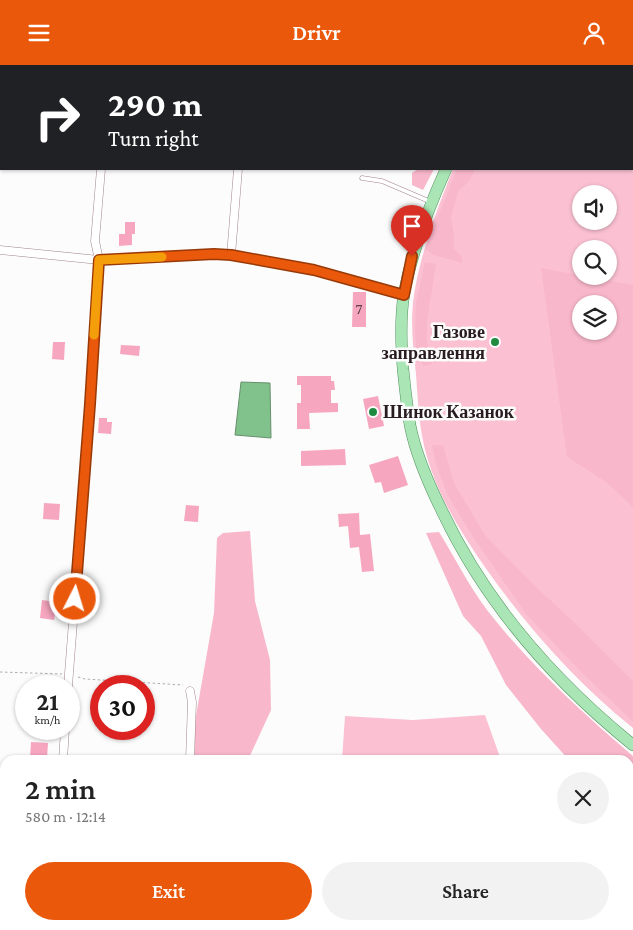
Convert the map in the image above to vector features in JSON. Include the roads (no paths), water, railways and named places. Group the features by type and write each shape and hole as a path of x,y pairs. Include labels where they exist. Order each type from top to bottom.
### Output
{"main road":[{"path":"446,170 431,202 412,256 404,295 402,346 404,384 410,425 420,460 435,498 454,537 496,603 542,660 600,718 633,745"}],"street":[{"path":"68,675 90,404 99,260 95,241 101,170"},
{"path":"231,255 238,170"},
{"path":"0,250 99,260 214,254 231,255 314,270 404,295"},
{"path":"190,691 192,702 190,755"},
{"path":"63,755 64,740"}],"lane":[{"path":"362,178 382,181 431,202"}],"place":[{"name":"Газове заправлення","path":"495,342"},
{"name":"Шинок Казанок","path":"373,412"}]}
